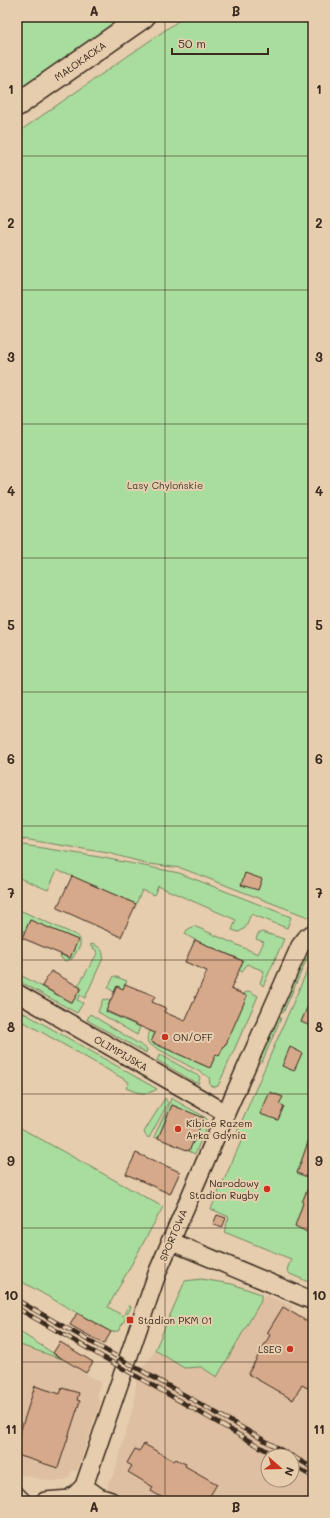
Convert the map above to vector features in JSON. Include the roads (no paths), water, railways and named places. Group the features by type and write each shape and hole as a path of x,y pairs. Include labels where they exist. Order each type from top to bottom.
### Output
{"main road":[{"name":"MAŁOKACKA","path":"17,105 144,17"}],"street":[{"name":"SPORTOWA","path":"76,1496 170,1242 300,946 312,933"},
{"name":"OLIMPIJSKA","path":"17,993 226,1113"},
{"path":"170,1242 313,1301"},
{"path":"17,1496 22,1501"},
{"path":"45,1501 76,1496 100,1497 111,1501"}],"railway":[{"path":"17,1300 278,1448"},
{"path":"17,1308 262,1448"},
{"path":"300,1461 313,1468"},
{"path":"300,1470 313,1477"}],"place":[{"name":"ON/OFF","path":"165,1037"},
{"name":"Kibice Razem Arka Gdynia","path":"178,1129"},
{"name":"Narodowy Stadion Rugby","path":"267,1189"},
{"name":"Stadion PKM 01","path":"130,1320"},
{"name":"LSEG","path":"290,1349"}],"park label":[{"name":"Lasy Chylońskie","path":"165,485"}]}
